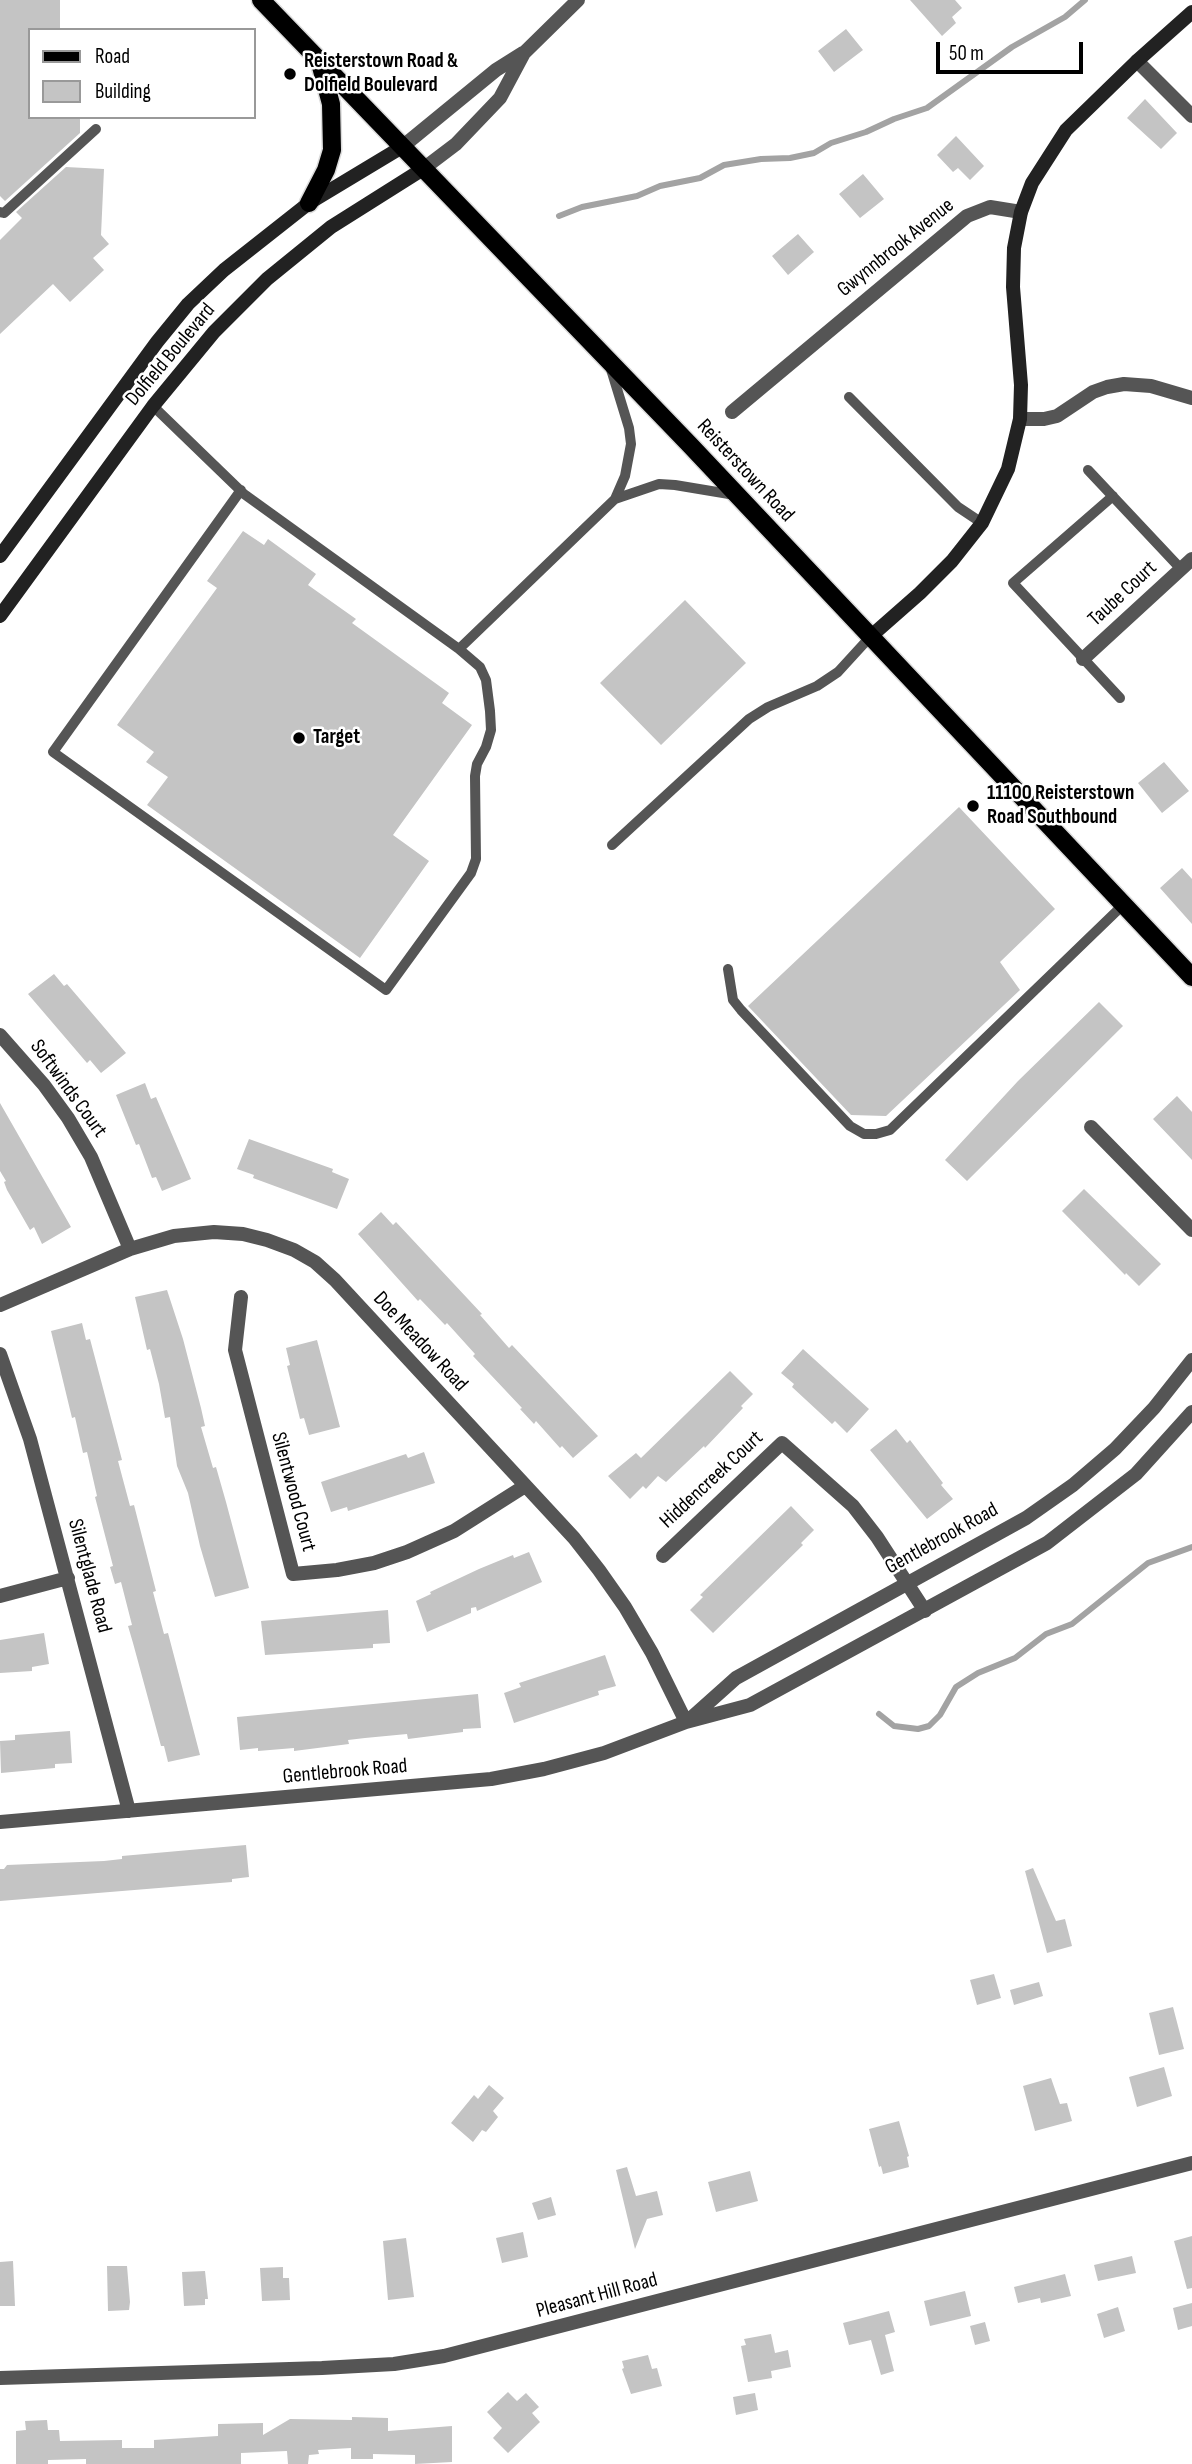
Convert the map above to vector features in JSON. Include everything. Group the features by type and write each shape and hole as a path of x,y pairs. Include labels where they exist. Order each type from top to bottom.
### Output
{"main road":[{"name":"Reisterstown Road","path":"261,0 608,360 1192,977"},
{"path":"870,637 944,569 982,523 1008,469 1020,419 1021,385 1013,288 1014,248 1021,212 1032,183 1066,130 1192,12"},
{"path":"309,203 326,170 331,150 331,104 319,60"},
{"name":"Dolfield Boulevard","path":"0,556 156,342 188,304 224,270 309,203 401,147"},
{"name":"Dolfield Boulevard","path":"0,616 153,406 214,332 267,279 331,227 423,169"}],"street":[{"path":"401,147 496,70 524,53 578,0"},
{"path":"423,169 456,144 500,98 524,53"},
{"path":"1137,61 1192,116"},
{"name":"Gwynnbrook Avenue","path":"732,412 967,216 990,207 1021,212"},
{"path":"1020,419 1057,416 1093,392 1124,384 1151,386 1192,398"},
{"name":"Taube Court","path":"1083,659 1186,564"},
{"name":"Softwinds Court","path":"0,1035 44,1085 68,1118 91,1157 130,1249"},
{"path":"1091,1126 1192,1230"},
{"name":"Doe Meadow Road","path":"0,1306 130,1249 174,1236 214,1232 243,1234 294,1250 315,1262 335,1280 574,1538 625,1607 652,1653 686,1722"},
{"name":"Silentwood Court","path":"241,1297 234,1350 293,1574 374,1563 407,1552 454,1531 525,1486"},
{"name":"Silentglade Road","path":"0,1354 30,1439 129,1811"},
{"name":"Gentlebrook Road","path":"686,1722 736,1678 1026,1518 1073,1485 1123,1441 1154,1408 1192,1360"},
{"name":"Gentlebrook Road","path":"0,1822 491,1779 544,1769 604,1753 686,1722 750,1705 1047,1544 1136,1474 1192,1412"},
{"name":"Hiddencreek Court","path":"663,1556 782,1443 853,1506 877,1537 925,1611"},
{"path":"0,1596 68,1578"},
{"name":"Pleasant Hill Road","path":"0,2378 322,2368 394,2364 444,2357 1192,2163"}],"lane":[{"path":"0,212 4,213 96,129"},
{"path":"459,649 615,499 625,476 631,444 629,428 608,360"},
{"path":"849,397 958,507 982,523"},
{"path":"153,406 241,490 459,649 480,667 486,680 491,730 475,776 476,859 471,873 386,990 53,752 241,490"},
{"path":"1088,470 1186,564"},
{"path":"615,499 659,484 735,495"},
{"path":"1113,496 1013,583 1120,698"},
{"path":"612,845 749,719 768,707 817,686 838,672 870,637"},
{"path":"728,969 733,1000 741,1010 850,1126 864,1134 876,1134 890,1130 1124,905"}],"building":[{"path":"0,0 60,0 60,28 28,28 28,119 80,119 80,133 5,201 0,196"},
{"path":"910,0 955,0 962,8 952,17 956,23 942,36"},
{"path":"846,29 863,50 834,72 818,51"},
{"path":"1145,99 1177,133 1161,149 1127,118"},
{"path":"956,136 984,166 970,180 958,168 953,172 937,155"},
{"path":"66,167 104,169 101,235 109,244 93,258 104,270 70,302 53,284 0,334 0,240 22,218 16,212"},
{"path":"863,174 884,199 860,218 839,194"},
{"path":"798,234 814,252 788,275 772,256"},
{"name":"Target","path":"243,531 264,545 268,539 316,574 308,585 356,619 352,623 449,693 442,703 472,725 393,835 429,861 360,958 147,805 168,777 146,762 154,752 117,725 217,588 207,581"},
{"path":"685,600 746,663 661,745 600,683"},
{"path":"1164,762 1189,791 1162,813 1138,783"},
{"path":"959,807 1055,909 1000,962 1020,990 886,1116 851,1115 748,1006"},
{"path":"1182,868 1192,879 1192,924 1160,888"},
{"path":"54,974 64,986 67,984 126,1053 101,1073 90,1060 87,1063 28,994"},
{"path":"1099,1002 1123,1026 967,1181 945,1160 1018,1081"},
{"path":"145,1083 151,1099 156,1097 191,1179 162,1191 156,1177 152,1178 139,1144 136,1145 116,1095"},
{"path":"1177,1096 1192,1112 1192,1160 1153,1119"},
{"path":"0,1103 71,1227 42,1244 34,1227 30,1230 7,1190 6,1181 0,1171"},
{"path":"249,1139 333,1169 332,1172 349,1179 337,1209 253,1178 254,1175 237,1169"},
{"path":"1084,1189 1161,1264 1139,1286 1062,1211"},
{"path":"381,1212 393,1225 396,1222 482,1314 480,1315 509,1348 512,1345 598,1436 573,1458 562,1446 560,1448 536,1421 534,1424 447,1323 445,1325 420,1299 418,1301 358,1234"},
{"path":"167,1290 201,1408 205,1426 201,1427 213,1468 216,1467 249,1588 215,1597 188,1493 177,1466 170,1417 165,1418 159,1384 150,1349 147,1350 135,1297"},
{"path":"82,1323 86,1340 90,1339 122,1460 118,1461 130,1506 134,1505 164,1634 168,1633 200,1755 168,1762 164,1746 161,1746 128,1626 132,1625 121,1582 115,1584 110,1567 113,1566 95,1497 97,1496 87,1452 83,1453 75,1417 72,1418 51,1331"},
{"path":"317,1340 340,1427 309,1435 304,1418 300,1419 287,1366 290,1365 286,1348"},
{"path":"803,1349 869,1409 847,1433 835,1421 832,1424 792,1387 794,1384 781,1373"},
{"path":"730,1371 753,1394 741,1406 743,1408 705,1448 704,1446 666,1482 658,1476 646,1489 643,1486 630,1499 608,1476 636,1453 641,1458"},
{"path":"896,1429 907,1443 910,1440 953,1499 927,1519 870,1450"},
{"path":"424,1452 435,1483 348,1511 347,1507 331,1512 321,1482 406,1454 408,1458"},
{"path":"791,1506 814,1530 801,1543 803,1545 713,1633 690,1610 703,1597 700,1595"},
{"path":"529,1552 542,1582 477,1611 476,1607 471,1608 471,1613 427,1632 416,1601 479,1569 513,1555 514,1558"},
{"path":"388,1610 390,1643 373,1644 373,1648 265,1655 261,1621"},
{"path":"44,1633 49,1664 32,1667 32,1671 0,1673 0,1640"},
{"path":"605,1655 616,1686 598,1691 599,1695 514,1723 504,1693 521,1687 519,1683"},
{"path":"478,1694 481,1728 408,1739 407,1734 348,1740 349,1744 294,1751 294,1748 240,1750 237,1717"},
{"path":"70,1731 72,1763 55,1764 55,1768 1,1773 0,1741 15,1740 15,1735"},
{"path":"246,1845 249,1877 232,1879 232,1882 0,1901 0,1869 7,1865 104,1861 122,1859 122,1856"},
{"path":"1033,1868 1056,1921 1065,1919 1072,1946 1047,1953 1025,1871"},
{"path":"994,1974 1001,1998 977,2005 970,1980"},
{"path":"1039,1982 1043,1996 1014,2005 1010,1990"},
{"path":"1173,2007 1184,2049 1159,2055 1149,2013"},
{"path":"1164,2067 1172,2096 1137,2107 1129,2077"},
{"path":"1051,2078 1060,2104 1067,2103 1072,2121 1035,2131 1023,2086"},
{"path":"489,2085 504,2098 493,2111 498,2117 486,2132 482,2130 473,2142 451,2123 474,2095 478,2099"},
{"path":"899,2121 909,2156 909,2167 883,2174 869,2129"},
{"path":"627,2167 636,2196 657,2191 663,2215 647,2219 635,2249 616,2170"},
{"path":"750,2171 758,2201 716,2212 708,2182"},
{"path":"551,2197 556,2215 538,2220 532,2203"},
{"path":"523,2232 528,2257 502,2263 496,2238"},
{"path":"1192,2236 1192,2288 1187,2289 1174,2241"},
{"path":"406,2238 414,2297 388,2300 383,2241"},
{"path":"1132,2256 1136,2273 1098,2281 1094,2265"},
{"path":"13,2261 15,2306 0,2306 0,2262"},
{"path":"107,2266 127,2266 129,2310 108,2311"},
{"path":"283,2267 283,2278 289,2278 290,2300 262,2301 260,2268"},
{"path":"205,2271 208,2299 205,2299 205,2305 184,2306 182,2272"},
{"path":"1065,2274 1071,2296 1041,2303 1040,2298 1018,2303 1014,2287"},
{"path":"965,2291 971,2316 930,2326 924,2301"},
{"path":"1192,2303 1192,2326 1178,2330 1173,2308"},
{"path":"1118,2307 1125,2331 1104,2338 1097,2314"},
{"path":"889,2311 895,2332 885,2335 894,2371 881,2375 871,2340 849,2345 843,2323"},
{"path":"985,2322 990,2341 975,2345 970,2326"},
{"path":"771,2334 775,2353 788,2350 791,2367 771,2371 772,2378 748,2382 741,2346 746,2345 744,2339"},
{"path":"648,2355 652,2369 657,2368 662,2386 631,2394 622,2369 622,2361"},
{"path":"508,2392 517,2401 526,2393 539,2407 532,2413 540,2422 508,2453 493,2438 502,2428 487,2412"},
{"path":"755,2393 758,2410 736,2415 733,2397"},
{"path":"352,2417 388,2418 388,2431 452,2426 452,2462 415,2464 415,2455 373,2454 373,2459 351,2459 351,2448 318,2450 319,2454 309,2455 308,2464 288,2464 287,2451 241,2453 241,2464 86,2464 86,2459 48,2460 48,2464 16,2464 16,2431 26,2430 25,2421 47,2420 48,2430 59,2430 60,2441 122,2440 122,2448 154,2448 154,2440 218,2436 218,2424 263,2423 263,2435 290,2419 352,2420"}],"waterway":[{"path":"559,216 582,207 637,196 660,186 700,178 724,165 814,153 831,143 927,108 1012,47 1065,17 1085,0"},
{"path":"879,1714 894,1726 918,1729 929,1726 940,1715 956,1687 978,1673 1015,1658 1046,1634 1072,1624 1148,1563 1192,1547"}],"place":[{"name":"Reisterstown Road & Dolfield Boulevard","path":"290,74"},
{"name":"Target","path":"299,738"},
{"name":"11100 Reisterstown Road Southbound","path":"973,806"}]}
